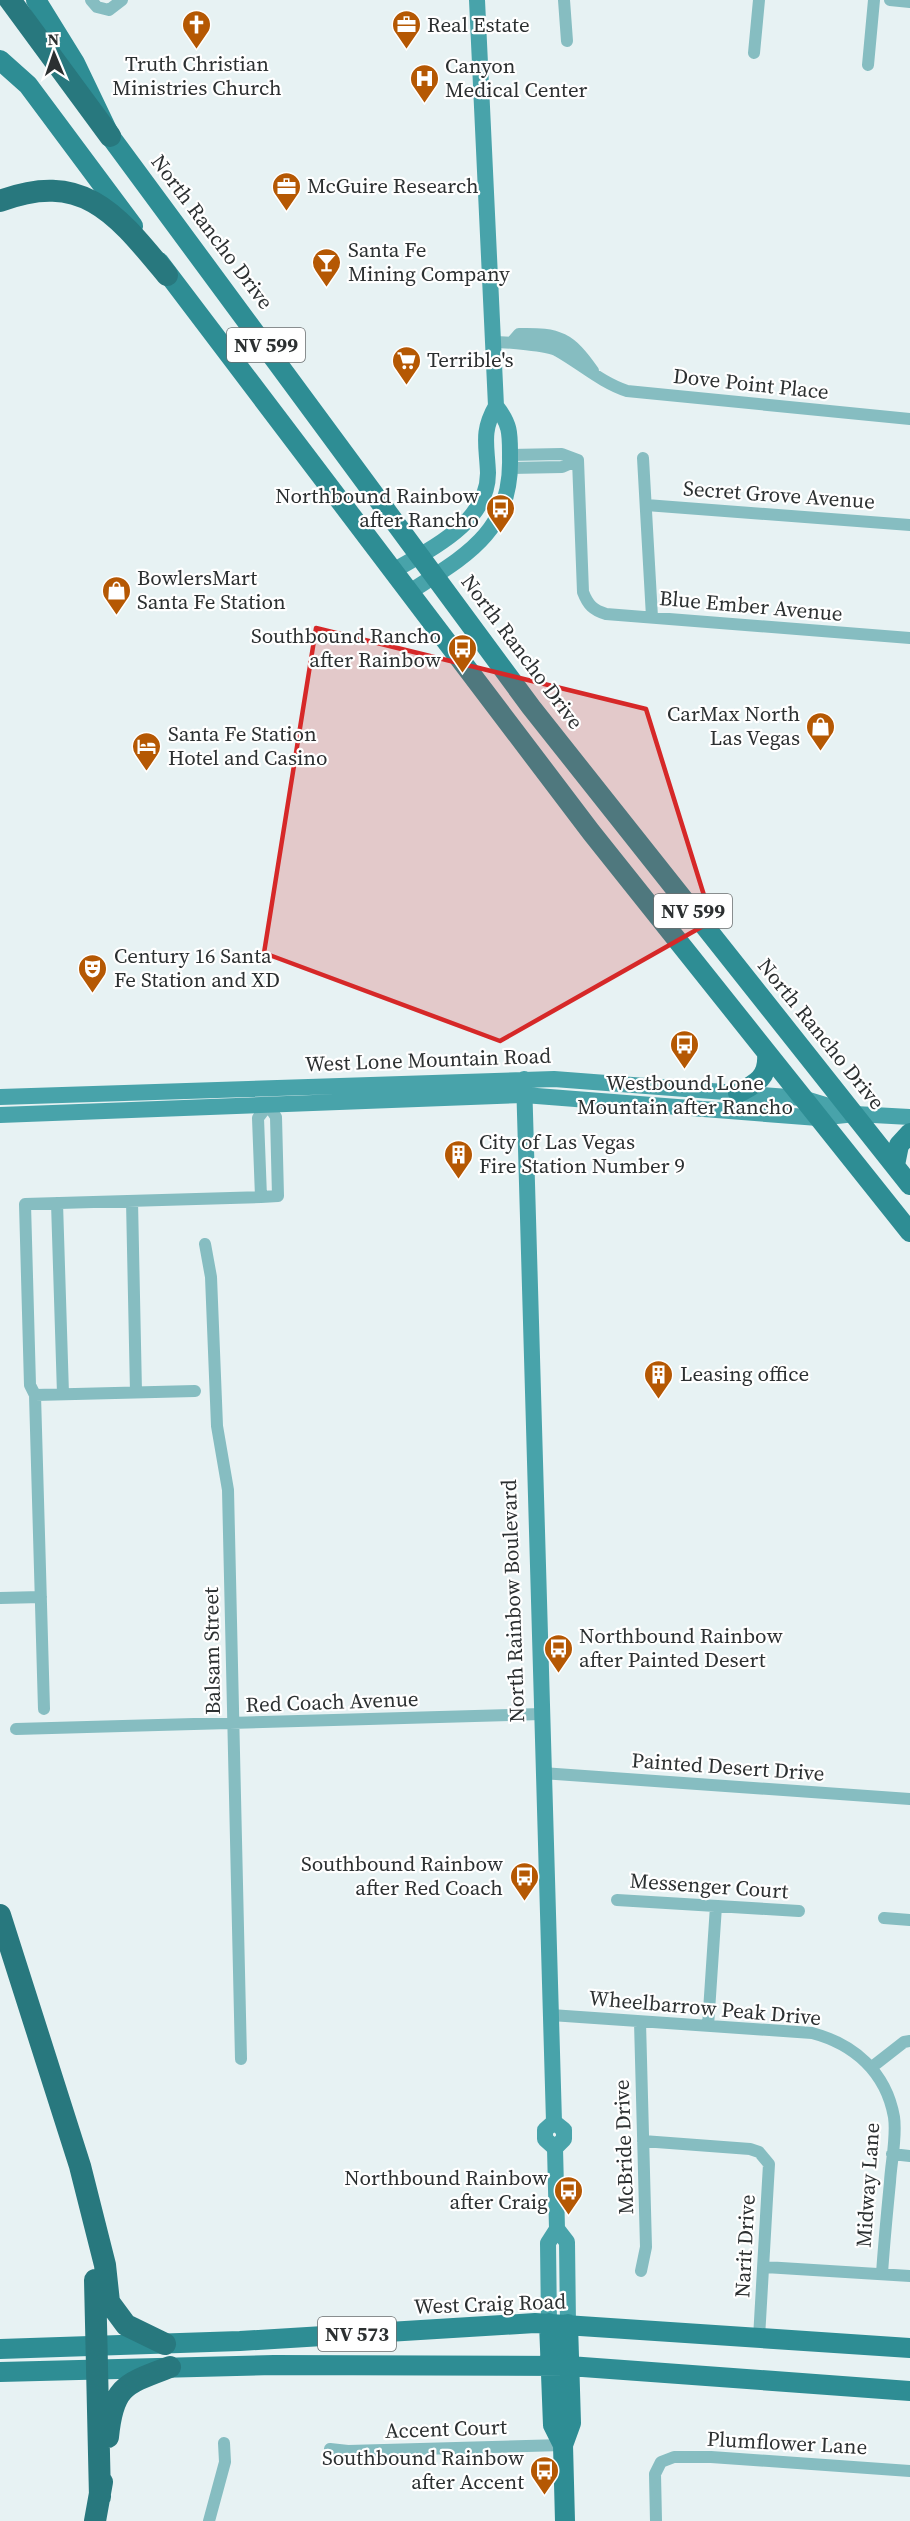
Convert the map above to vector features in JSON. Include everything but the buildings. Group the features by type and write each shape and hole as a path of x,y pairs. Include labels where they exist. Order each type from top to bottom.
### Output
{"highway":[{"path":"10,0 110,136"},
{"path":"0,201 18,194 46,190 73,193 98,203 123,222 168,275"},
{"path":"0,1915 80,2166 105,2265 107,2295 114,2310 126,2325 165,2344"},
{"path":"94,2228 100,2497"},
{"path":"95,2521 112,2411 120,2392 140,2377 170,2367"}],"main road":[{"name":"North Rancho Drive","path":"36,0 75,63 110,136 531,707 910,1185"},
{"path":"393,571 421,555 459,528 482,499 488,479 486,424 496,406 477,0"},
{"path":"0,60 28,85 168,275"},
{"name":"NV 599","path":"168,275 624,874 910,1232"},
{"path":"408,593 470,549 493,526 504,508 511,483 509,423 496,406"},
{"path":"624,874 655,864"},
{"path":"738,1093 761,1080 766,1072 768,1054"},
{"name":"West Lone Mountain Road","path":"524,1087 554,1078 802,1098 855,1114"},
{"path":"303,1086 303,1104"},
{"name":"West Lone Mountain Road","path":"0,1097 303,1086 359,1093"},
{"name":"West Lone Mountain Road","path":"0,1115 303,1104 359,1093 524,1087 818,1118 855,1114 910,1117"},
{"name":"North Rainbow Boulevard","path":"524,1087 542,1773 554,2122 545,2130 545,2139 555,2148 557,2229 548,2243 559,2324 560,2367 571,2423 562,2445 565,2521"},
{"path":"267,1088 268,1105"},
{"path":"895,1165 899,1145 910,1133"},
{"name":"West Craig Road","path":"0,2372 97,2358 165,2344 559,2324 910,2348"},
{"name":"West Craig Road","path":"0,2349 170,2367 560,2367 910,2391"}],"street":[{"path":"91,0 103,10 109,10 122,0"},
{"path":"564,0 567,40"},
{"path":"754,53 759,0"},
{"path":"868,65 874,0"},
{"path":"890,0 910,2"},
{"name":"Dove Point Place","path":"493,342 512,342 519,334 540,333 563,338 580,352 593,372 612,386 627,391 910,419"},
{"path":"643,458 652,617"},
{"name":"Blue Ember Avenue","path":"511,462 562,467 578,460 583,592 590,606 606,614 910,638"},
{"name":"Secret Grove Avenue","path":"646,505 910,525"},
{"path":"44,1709 35,1395 30,1385 25,1204 132,1200 261,1197 278,1196 276,1117 268,1105 258,1118 261,1197"},
{"path":"132,1200 136,1392"},
{"path":"57,1203 63,1394"},
{"name":"Balsam Street","path":"205,1244 211,1277 217,1426 228,1490 241,2059"},
{"path":"35,1395 195,1391"},
{"path":"0,1598 41,1597"},
{"name":"Red Coach Avenue","path":"16,1729 541,1714"},
{"name":"Painted Desert Drive","path":"542,1773 910,1799"},
{"name":"Messenger Court","path":"617,1900 799,1911"},
{"path":"708,2026 716,1906"},
{"path":"884,1918 910,1920"},
{"name":"Wheelbarrow Peak Drive","path":"551,2015 812,2033 852,2048 872,2067"},
{"name":"McBride Drive","path":"640,2022 646,2247 640,2271"},
{"path":"872,2067 910,2041"},
{"name":"Midway Lane","path":"872,2067 886,2090 894,2118 882,2274"},
{"name":"Narit Drive","path":"643,2141 750,2150 765,2157 770,2164 759,2338"},
{"path":"892,2154 910,2156"},
{"path":"765,2267 910,2276"},
{"path":"209,2521 225,2462 224,2443"},
{"name":"Accent Court","path":"330,2449 348,2451 562,2445"},
{"name":"Plumflower Lane","path":"656,2521 655,2474 661,2462 674,2457 711,2457 910,2471"}],"highlighted area":[{"path":"316,628 646,709 712,921 500,1041 264,953"}],"place":[{"name":"Truth Christian Ministries Church","path":"197,50"},
{"name":"Real Estate","path":"406,50"},
{"name":"Canyon Medical Center","path":"424,104"},
{"name":"McGuire Research","path":"286,212"},
{"name":"Santa Fe Mining Company","path":"327,288"},
{"name":"Terrible's","path":"406,386"},
{"name":"Northbound Rainbow after Rancho","path":"500,534"},
{"name":"BowlersMart Santa Fe Station","path":"116,616"},
{"name":"Southbound Rancho after Rainbow","path":"462,674"},
{"name":"CarMax North Las Vegas","path":"821,752"},
{"name":"Santa Fe Station Hotel and Casino","path":"147,772"},
{"name":"Century 16 Santa Fe Station and XD","path":"93,994"},
{"name":"Westbound Lone Mountain after Rancho","path":"685,1070"},
{"name":"City of Las Vegas Fire Station Number 9","path":"458,1180"},
{"name":"Leasing office","path":"659,1400"},
{"name":"Northbound Rainbow after Painted Desert","path":"558,1674"},
{"name":"Southbound Rainbow after Red Coach","path":"524,1902"},
{"name":"Northbound Rainbow after Craig","path":"569,2216"},
{"name":"Southbound Rainbow after Accent","path":"545,2496"}]}
